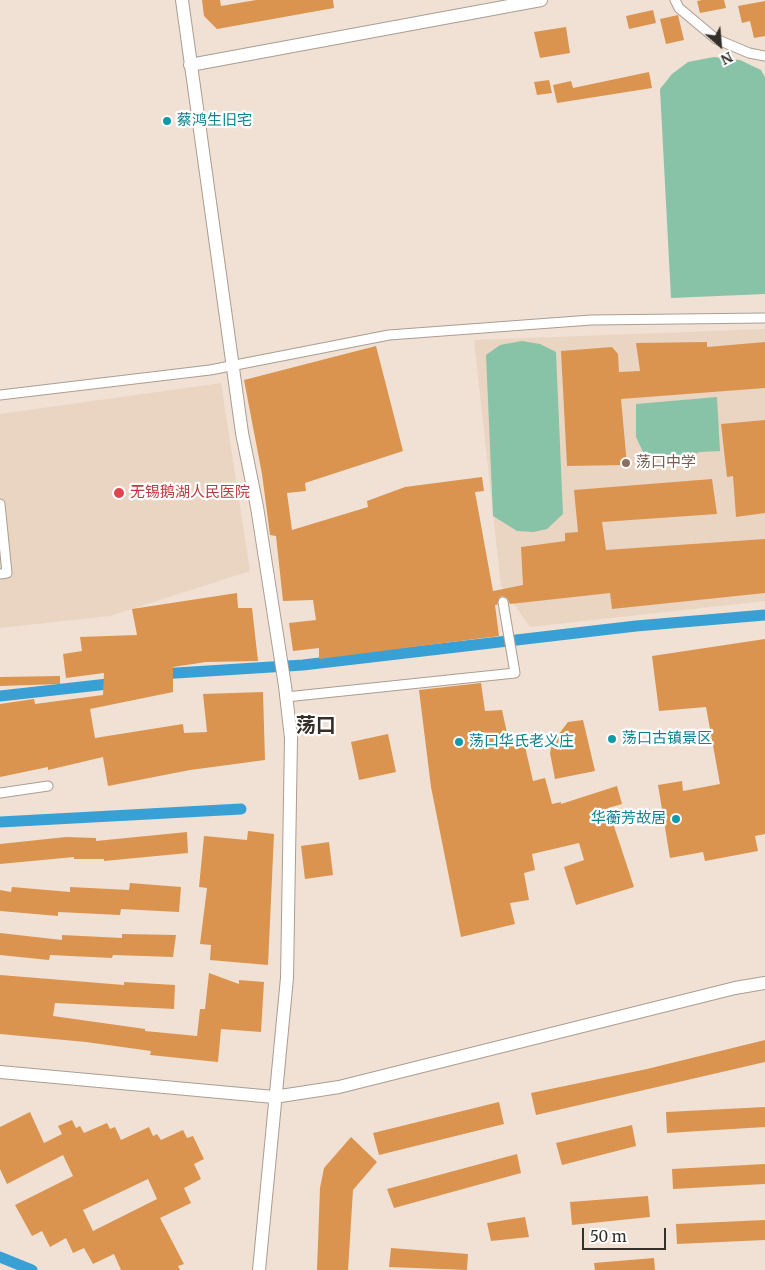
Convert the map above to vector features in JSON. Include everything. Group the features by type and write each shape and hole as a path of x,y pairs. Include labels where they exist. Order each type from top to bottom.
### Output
{"street":[{"path":"182,0 232,366 286,692 291,738 287,978 274,1097 259,1270"},
{"path":"190,65 541,0"},
{"path":"675,0 679,8 716,38 749,52 765,56"},
{"path":"0,395 232,366 389,334 591,320 765,318"},
{"path":"0,504 7,573 0,574"},
{"path":"286,692 515,674 503,602"},
{"path":"0,793 48,786"},
{"path":"0,1072 274,1097 339,1087 734,988 765,982"}],"shaded area":[{"name":"荡口中学","path":"765,329 765,601 530,627 501,586 474,340"},
{"name":"无锡鹅湖人民医院","path":"221,383 250,571 110,616 0,628 0,414"}],"green space":[{"path":"714,57 740,60 761,70 765,77 765,294 671,298 660,89 672,74 688,62"},
{"path":"522,341 540,344 556,352 563,514 547,529 533,532 517,531 493,516 486,355 500,345"},
{"path":"717,397 720,451 700,452 673,461 659,456 646,458 636,437 636,404"}],"building":[{"path":"202,0 220,0 221,6 256,0 333,0 334,8 217,29 204,16"},
{"path":"724,0 726,8 700,13 697,1"},
{"path":"765,1 765,36 754,38 750,21 742,23 738,6"},
{"path":"653,10 656,23 629,29 626,16"},
{"path":"678,15 684,40 666,44 660,19"},
{"path":"566,27 570,53 540,58 534,32"},
{"path":"649,72 652,88 557,103 553,85 571,81 573,88"},
{"path":"549,80 552,93 537,95 534,82"},
{"path":"707,342 707,347 765,342 765,388 621,399 627,465 567,466 561,351 612,347 618,354 619,372 640,371 636,343"},
{"path":"376,346 403,451 305,483 306,491 287,493 292,530 368,507 367,501 405,487 482,477 484,491 475,492 493,591 523,585 521,547 565,541 565,533 578,532 574,490 712,479 717,514 602,522 606,550 765,539 765,593 612,609 610,593 510,604 507,598 502,596 499,598 497,605 495,605 499,636 319,659 319,648 293,651 289,623 316,620 313,600 283,601 276,536 270,535 262,474 244,380"},
{"path":"765,420 765,513 736,517 733,476 727,477 721,424"},
{"path":"237,593 238,608 252,608 258,661 206,662 173,667 173,692 90,709 95,738 183,724 184,733 207,732 203,694 263,692 265,760 190,770 108,786 103,757 48,770 48,767 0,777 0,704 34,699 35,704 103,695 104,673 66,678 63,654 82,651 80,637 137,635 132,609"},
{"path":"765,639 765,834 755,836 758,851 705,861 703,852 670,858 658,785 682,781 683,791 720,784 706,707 659,711 652,656"},
{"path":"60,676 60,684 0,686 0,677"},
{"path":"481,683 485,711 502,710 509,742 523,738 533,781 545,778 552,804 561,802 561,804 617,786 622,804 608,808 634,887 576,905 564,867 584,860 579,843 532,854 535,870 524,873 529,900 510,903 515,924 461,937 431,787 419,690"},
{"path":"583,720 595,771 555,779 550,753 552,743 568,722"},
{"path":"388,734 396,772 359,780 351,742"},
{"path":"248,831 274,834 268,965 210,960 211,945 200,944 207,888 199,887 204,836 247,840"},
{"path":"187,832 188,853 104,861 104,859 74,859 74,857 0,864 0,844 66,837 96,838 96,841"},
{"path":"329,842 333,875 305,879 301,846"},
{"path":"130,883 181,887 179,912 121,909 120,915 58,912 58,916 0,911 0,890 11,892 12,887 70,892 70,887 129,890"},
{"path":"0,933 62,940 62,935 122,938 122,934 176,935 173,957 113,955 112,958 50,955 49,960 0,955"},
{"path":"209,973 239,984 239,980 264,982 261,1032 221,1029 218,1062 150,1055 151,1051 86,1042 0,1034 0,975 124,985 124,982 175,985 174,1009 55,1003 53,1016 145,1029 145,1031 197,1036 200,1009 205,1009"},
{"path":"765,1040 765,1062 536,1115 531,1093 647,1069"},
{"path":"499,1102 504,1124 379,1155 373,1133"},
{"path":"765,1107 765,1127 667,1133 666,1112"},
{"path":"30,1112 44,1143 62,1134 58,1126 72,1120 76,1128 80,1126 84,1133 107,1123 110,1129 115,1127 121,1140 149,1127 153,1136 157,1134 161,1140 183,1130 187,1138 193,1136 204,1159 194,1164 201,1179 184,1188 191,1203 160,1218 184,1264 178,1266 180,1270 121,1270 114,1254 93,1264 84,1248 73,1253 66,1238 50,1247 42,1231 32,1236 15,1205 73,1176 63,1155 7,1184 0,1169 0,1127","holes":["148,1179 157,1199 93,1231 83,1210"]},
{"path":"632,1125 636,1146 562,1165 556,1143"},
{"path":"351,1137 377,1162 353,1190 348,1270 317,1270 320,1188 324,1168"},
{"path":"517,1154 521,1173 394,1208 387,1189"},
{"path":"765,1164 765,1184 673,1189 672,1169"},
{"path":"648,1196 650,1217 572,1225 570,1202"},
{"path":"525,1217 529,1237 491,1241 487,1223"},
{"path":"765,1220 765,1240 677,1244 676,1224"},
{"path":"391,1248 468,1254 467,1270 389,1267"},
{"path":"654,1258 655,1270 595,1270 594,1263"}],"waterway":[{"path":"160,674 303,665 636,626 765,615"},
{"path":"0,696 117,683"},
{"path":"0,822 241,809"},
{"path":"0,1257 32,1270"}],"place":[{"name":"蔡鸿生旧宅","path":"167,121"},
{"name":"荡口中学","path":"626,463"},
{"name":"无锡鹅湖人民医院","path":"119,493"},
{"name":"荡口古镇景区","path":"612,739"},
{"name":"荡口华氏老义庄","path":"459,742"},
{"name":"华蘅芳故居","path":"676,819"}],"district":[{"name":"荡口","path":"316,726"}]}
